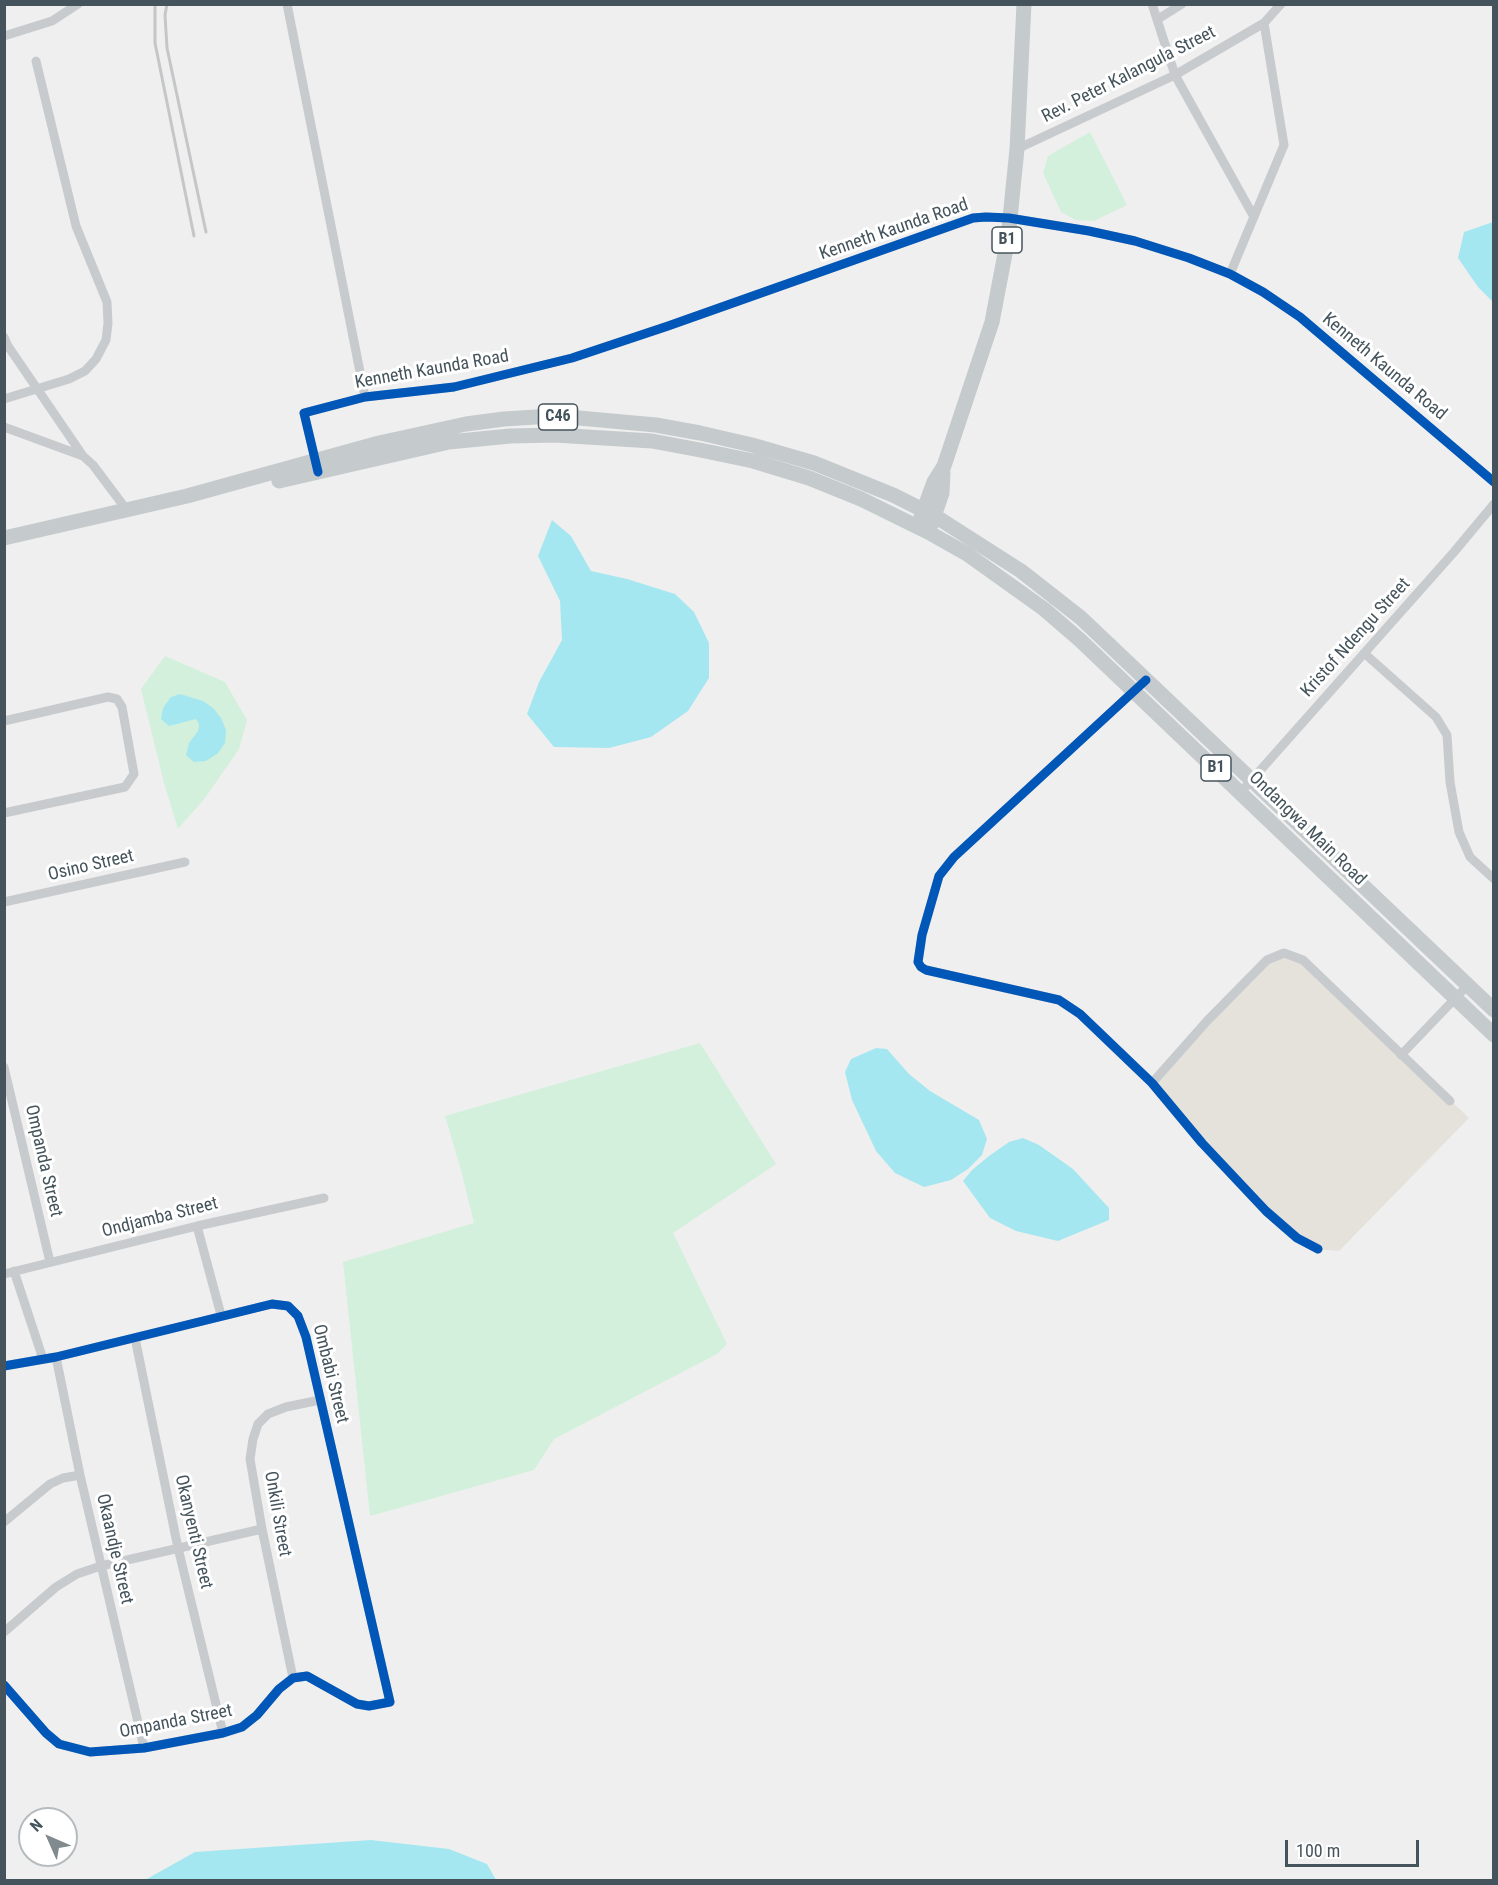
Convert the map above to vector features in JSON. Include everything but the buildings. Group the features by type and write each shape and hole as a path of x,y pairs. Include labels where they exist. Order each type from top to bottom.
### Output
{"main road":[{"name":"B1","path":"923,529 942,493 944,466 992,322 1008,238 1017,149 1024,4"},
{"name":"C46","path":"317,466 417,434 495,421 536,417 613,421 700,432 814,463 858,480 929,514"},
{"name":"C46","path":"4,538 317,466 449,442 510,436 555,435 652,441 753,461 809,478 861,499 923,529"},
{"name":"Ondangwa Main Road","path":"929,514 994,553 1081,618 1494,1010"},
{"name":"Ondangwa Main Road","path":"923,529 967,554 1044,609 1080,640 1494,1035"}],"street":[{"path":"4,36 52,21 78,4"},
{"path":"287,4 365,397"},
{"path":"1152,4 1175,75 1254,217"},
{"path":"1158,19 1182,4"},
{"name":"Rev. Peter Kalangula Street","path":"1017,149 1175,75 1264,23 1281,4"},
{"path":"1230,274 1284,145 1264,23"},
{"path":"4,399 69,379 85,371 96,359 106,340 108,323 107,302 76,226 36,61"},
{"name":"Kenneth Kaunda Road","path":"317,466 304,413 365,397 454,387 572,358 973,218 986,217 1009,218 1135,241 1230,274 1263,292 1300,317 1494,482"},
{"path":"4,337 83,456 93,465 126,509"},
{"path":"4,426 83,456"},
{"name":"Kristof Ndengu Street","path":"1241,792 1494,504"},
{"path":"1364,653 1436,717 1447,735 1450,782 1459,832 1470,857 1494,879"},
{"path":"1146,680 954,857 939,876 922,936 918,962 927,970 1059,1000 1080,1014 1152,1083 1202,1143 1266,1211 1297,1238 1318,1249"},
{"path":"4,721 108,697 117,699 122,707 134,774 125,787 4,813"},
{"name":"Osino Street","path":"4,902 185,862"},
{"path":"1152,1083 1207,1021 1268,960 1284,953 1303,960 1450,1101"},
{"path":"1401,1054 1468,985"},
{"name":"Ompanda Street","path":"4,1067 50,1262"},
{"name":"Ondjamba Street","path":"9,1272 324,1198"},
{"path":"197,1226 221,1315"},
{"path":"9,1272 43,1359"},
{"name":"Ombabi Street","path":"4,1366 56,1357 272,1304 288,1306 298,1316 306,1337 390,1702 369,1706 357,1704 307,1676 293,1678"},
{"name":"Okanyenti Street","path":"135,1338 178,1548 223,1733"},
{"name":"Okaandje Street","path":"56,1357 80,1475 144,1748"},
{"name":"Onkili Street","path":"293,1678 250,1459 258,1424 268,1414 320,1400"},
{"path":"4,1522 50,1484 63,1478 80,1475"},
{"path":"4,1632 56,1587 77,1574 101,1566 262,1529"},
{"name":"Ompanda Street","path":"4,1685 46,1733 59,1744 90,1752 144,1748 223,1733 242,1727 293,1678"}],"shaded area":[{"path":"1284,953 1303,960 1469,1118 1339,1251 1318,1249 1266,1211 1152,1083 1267,960"}],"green space":[{"path":"1090,132 1127,205 1094,221 1076,220 1061,212 1043,173 1048,156"},
{"path":"165,656 225,682 247,720 239,749 205,798 178,829 141,689"},
{"path":"700,1043 776,1164 673,1233 727,1344 717,1354 554,1439 534,1470 370,1516 343,1262 474,1223 445,1116"}],"water":[{"path":"1494,222 1493,302 1478,287 1458,258 1464,232"},
{"path":"552,520 571,536 591,571 675,594 694,612 709,643 709,678 688,711 651,737 609,748 554,747 527,714 539,682 562,640 560,601 538,556"},
{"path":"180,694 203,701 213,708 221,718 226,730 225,743 218,753 206,761 194,762 186,755 189,743 198,731 199,724 196,719 169,726 161,719 163,708 171,697"},
{"path":"876,1048 887,1049 909,1074 930,1091 979,1120 987,1139 982,1155 968,1169 951,1180 924,1187 895,1173 876,1151 852,1100 845,1072 851,1059"},
{"path":"1023,1138 1039,1145 1073,1169 1109,1208 1109,1220 1058,1241 1016,1231 990,1218 963,1181 989,1156 1009,1142"},
{"path":"371,1840 449,1849 487,1864 496,1880 145,1880 195,1852"}],"railway":[{"path":"155,4 155,43 194,236"},
{"path":"167,4 165,15 167,48 206,232"}],"cycle path":[{"path":"318,472 304,413 365,397 454,387 572,358 973,218 986,217 1009,218 1135,241 1230,274 1263,292 1300,317 1494,482"},
{"path":"1146,680 954,857 939,876 922,935 918,962 926,970 1059,1000 1080,1014 1152,1083 1202,1143 1266,1211 1297,1238 1318,1249"},
{"path":"4,1366 56,1357 272,1304 288,1306 298,1316 306,1337 390,1702 369,1706 357,1704 307,1676 293,1678 242,1727 223,1733 144,1748 90,1752 59,1744 46,1733 4,1685"}]}
